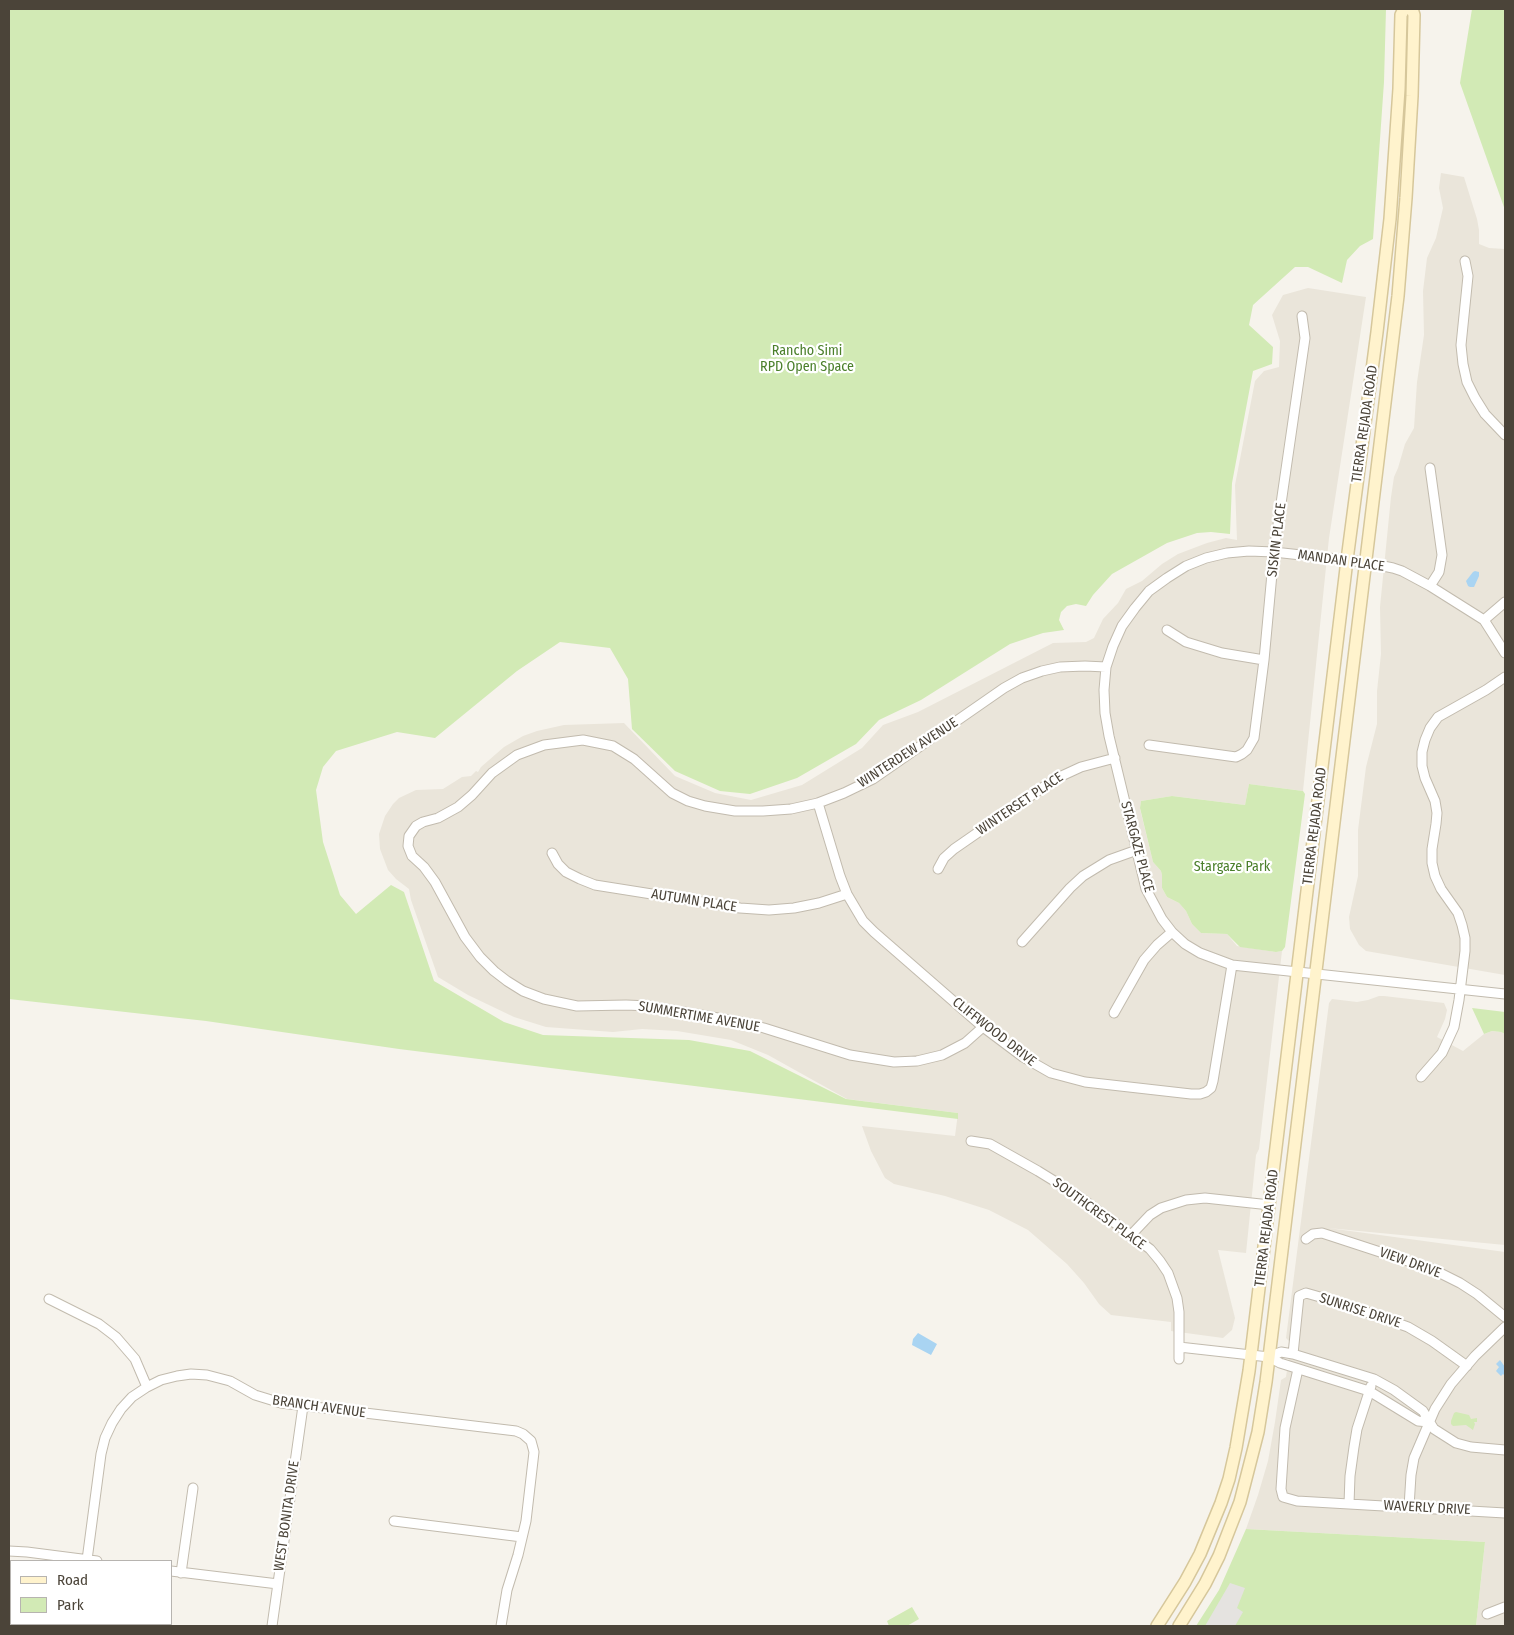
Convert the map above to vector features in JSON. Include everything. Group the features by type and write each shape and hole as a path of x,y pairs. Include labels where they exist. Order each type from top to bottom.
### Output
{"main road":[{"name":"TIERRA REJADA ROAD","path":"1158,1626 1200,1554 1213,1523 1229,1479 1243,1414 1270,1205 1347,560 1378,332 1390,219 1399,89 1401,14 1404,9"},
{"name":"TIERRA REJADA ROAD","path":"1179,1626 1205,1584 1219,1556 1240,1502 1258,1432 1269,1357 1364,562 1398,296 1412,96 1414,15 1412,9"}],"street":[{"path":"1465,261 1468,276 1461,345 1467,382 1485,414 1505,435"},
{"name":"SISKIN PLACE","path":"1149,745 1236,756 1247,750 1254,738 1264,660 1274,552 1305,338 1302,316"},
{"path":"1430,468 1442,554 1439,572 1430,586"},
{"name":"STARGAZE PLACE","path":"1274,552 1249,551 1227,553 1206,558 1186,566 1166,578 1140,602 1122,626 1113,646 1106,667 1104,690 1108,736 1146,889 1162,919 1185,944 1200,953 1232,965 1505,994"},
{"name":"MANDAN PLACE","path":"1274,552 1364,562 1402,571 1484,620"},
{"path":"1505,602 1484,620 1505,653"},
{"path":"1167,630 1186,642 1222,653 1264,660"},
{"name":"WINTERDEW AVENUE","path":"444,814 472,795 492,773 517,755 544,745 582,740 613,746 634,759 672,793 705,806 735,811 792,809 818,803 873,779 1004,688 1022,678 1042,670 1060,667 1106,667"},
{"path":"1421,1077 1434,1064 1448,1042 1457,1016 1465,951 1465,938 1458,913 1441,889 1432,863 1437,812 1435,801 1422,766 1422,752 1430,728 1438,717 1505,677"},
{"name":"WINTERSET PLACE","path":"938,869 944,858 954,849 1055,779 1081,767 1114,758"},
{"name":"CLIFFWOOD DRIVE","path":"818,803 847,894 854,908 874,932 984,1027 1036,1066 1066,1078 1085,1082 1200,1094 1210,1088 1213,1080 1232,965"},
{"name":"SUMMERTIME AVENUE","path":"444,814 438,818 423,822 412,831 408,846 412,856 424,866 435,882 465,937 480,957 507,981 524,991 544,999 577,1006 649,1006 741,1022 850,1055 894,1062 917,1061 942,1055 965,1043 984,1027"},
{"path":"1022,942 1070,888 1084,876 1108,860 1136,850"},
{"name":"AUTUMN PLACE","path":"552,853 558,864 566,872 595,885 740,908 769,910 794,908 819,904 847,894"},
{"path":"1114,1014 1144,960 1172,932"},
{"name":"SOUTHCREST PLACE","path":"971,1141 990,1144 1077,1195 1131,1235 1160,1260 1173,1285 1179,1312 1179,1359"},
{"path":"1131,1235 1150,1215 1161,1208 1186,1200 1205,1198 1270,1205"},
{"name":"VIEW DRIVE","path":"1306,1239 1313,1234 1322,1233 1432,1269 1477,1294 1505,1317"},
{"name":"SUNRISE DRIVE","path":"1293,1354 1300,1296 1306,1293 1341,1303 1408,1327 1432,1341 1467,1366"},
{"path":"49,1300 99,1324 116,1337 134,1359 146,1387"},
{"path":"1409,1507 1414,1458 1435,1409 1451,1384 1505,1327"},
{"path":"1180,1347 1269,1357 1280,1364 1369,1391 1418,1421 1429,1422"},
{"path":"1269,1357 1281,1352 1293,1354 1374,1379 1394,1390 1423,1411 1429,1422 1440,1433 1456,1443 1471,1447 1505,1449"},
{"name":"WAVERLY DRIVE","path":"1298,1369 1285,1428 1281,1489 1283,1496 1297,1501 1505,1513"},
{"name":"BRANCH AVENUE","path":"87,1560 101,1454 105,1438 112,1423 132,1397 146,1387 161,1380 191,1374 207,1375 230,1381 268,1400 303,1406 516,1431 523,1434 533,1444 534,1452 526,1521 522,1536"},
{"path":"1349,1504 1350,1476 1357,1429 1374,1379"},
{"name":"WEST BONITA DRIVE","path":"272,1626 303,1406"},
{"path":"181,1573 193,1488"},
{"path":"394,1521 522,1536 507,1590 501,1626"},
{"path":"9,1552 27,1552 87,1560"},
{"path":"172,1571 278,1584"},
{"path":"1487,1614 1505,1607"}],"shaded area":[{"path":"1441,173 1464,177 1477,219 1479,244 1489,248 1505,249 1505,975 1366,951 1359,945 1350,929 1349,917 1358,876 1358,830 1366,767 1377,724 1377,691 1381,654 1380,607 1391,497 1394,477 1405,444 1414,428 1417,382 1424,335 1423,291 1427,258 1436,238 1443,208 1439,188"},
{"path":"1308,288 1366,297 1329,538 1303,791 1249,784 1245,805 1172,796 1141,801 1140,809 1153,862 1161,871 1162,888 1167,897 1179,903 1186,911 1192,924 1201,933 1227,934 1237,946 1276,952 1282,951 1259,1149 1256,1155 1246,1253 1218,1250 1235,1318 1232,1330 1223,1338 1171,1331 1171,1322 1111,1315 1099,1304 1067,1264 1028,1230 989,1210 945,1196 894,1184 885,1178 871,1151 862,1126 955,1136 958,1113 847,1099 768,1055 731,1040 677,1031 642,1029 613,1032 546,1027 514,1017 468,995 438,977 411,900 409,889 388,870 380,849 379,834 385,816 399,798 416,790 443,789 462,777 471,776 476,771 478,772 481,767 504,747 523,736 537,731 564,725 624,723 675,776 715,793 751,800 802,785 862,748 883,725 918,712 1053,643 1086,642 1094,638 1103,619 1118,603 1126,589 1142,581 1162,564 1178,554 1207,543 1226,538 1237,540 1235,485 1255,381 1264,371 1279,367 1280,341 1272,315 1283,295"},
{"path":"1379,996 1444,1003 1447,1010 1437,1037 1463,1051 1484,1034 1492,1031 1505,1034 1505,1245 1328,1228 1505,1252 1505,1626 1476,1626 1485,1542 1246,1529 1268,1461 1281,1380 1286,1377 1291,1343 1286,1338 1329,1003 1332,999 1357,1002"},
{"path":"1230,1583 1245,1588 1237,1608 1243,1612 1235,1626 1205,1626"}],"green space":[{"name":"Rancho Simi RPD Open Space","path":"9,9 1386,9 1384,82 1373,239 1360,246 1347,260 1342,283 1308,267 1295,267 1253,305 1249,325 1273,347 1272,364 1253,371 1232,483 1230,534 1197,533 1167,543 1112,574 1093,595 1086,606 1076,604 1067,606 1061,612 1059,620 1064,630 1043,633 1010,644 921,700 879,720 856,744 797,778 750,794 720,791 675,771 632,729 628,679 610,648 560,642 517,671 435,738 397,732 336,751 323,767 316,790 323,842 340,895 356,914 391,885 404,892 434,981 504,1022 543,1035 689,1040 750,1051 846,1099 958,1113 958,1119 399,1049 206,1021 9,999"},
{"path":"1472,9 1505,9 1505,210 1460,83"},
{"name":"Stargaze Park","path":"1249,784 1303,791 1305,794 1285,947 1282,951 1276,952 1240,947 1227,934 1201,933 1192,924 1186,911 1179,903 1167,897 1162,888 1161,871 1153,862 1140,808 1141,801 1172,796 1245,805"},
{"path":"1472,1008 1505,1012 1505,1034 1492,1031 1484,1034"},
{"path":"1456,1412 1469,1415 1471,1419 1477,1418 1477,1422 1474,1422 1473,1430 1466,1425 1453,1426 1451,1424"},
{"path":"1246,1529 1485,1542 1476,1626 1196,1626 1219,1590"},
{"path":"912,1607 919,1619 907,1626 889,1626 887,1621"}],"water":[{"path":"1475,571 1479,572 1479,576 1474,587 1470,587 1466,581"},
{"path":"918,1333 937,1344 931,1355 912,1345 913,1339"},
{"path":"1500,1360 1505,1367 1505,1376 1503,1374 1501,1376 1496,1371 1499,1367 1496,1364"}]}
